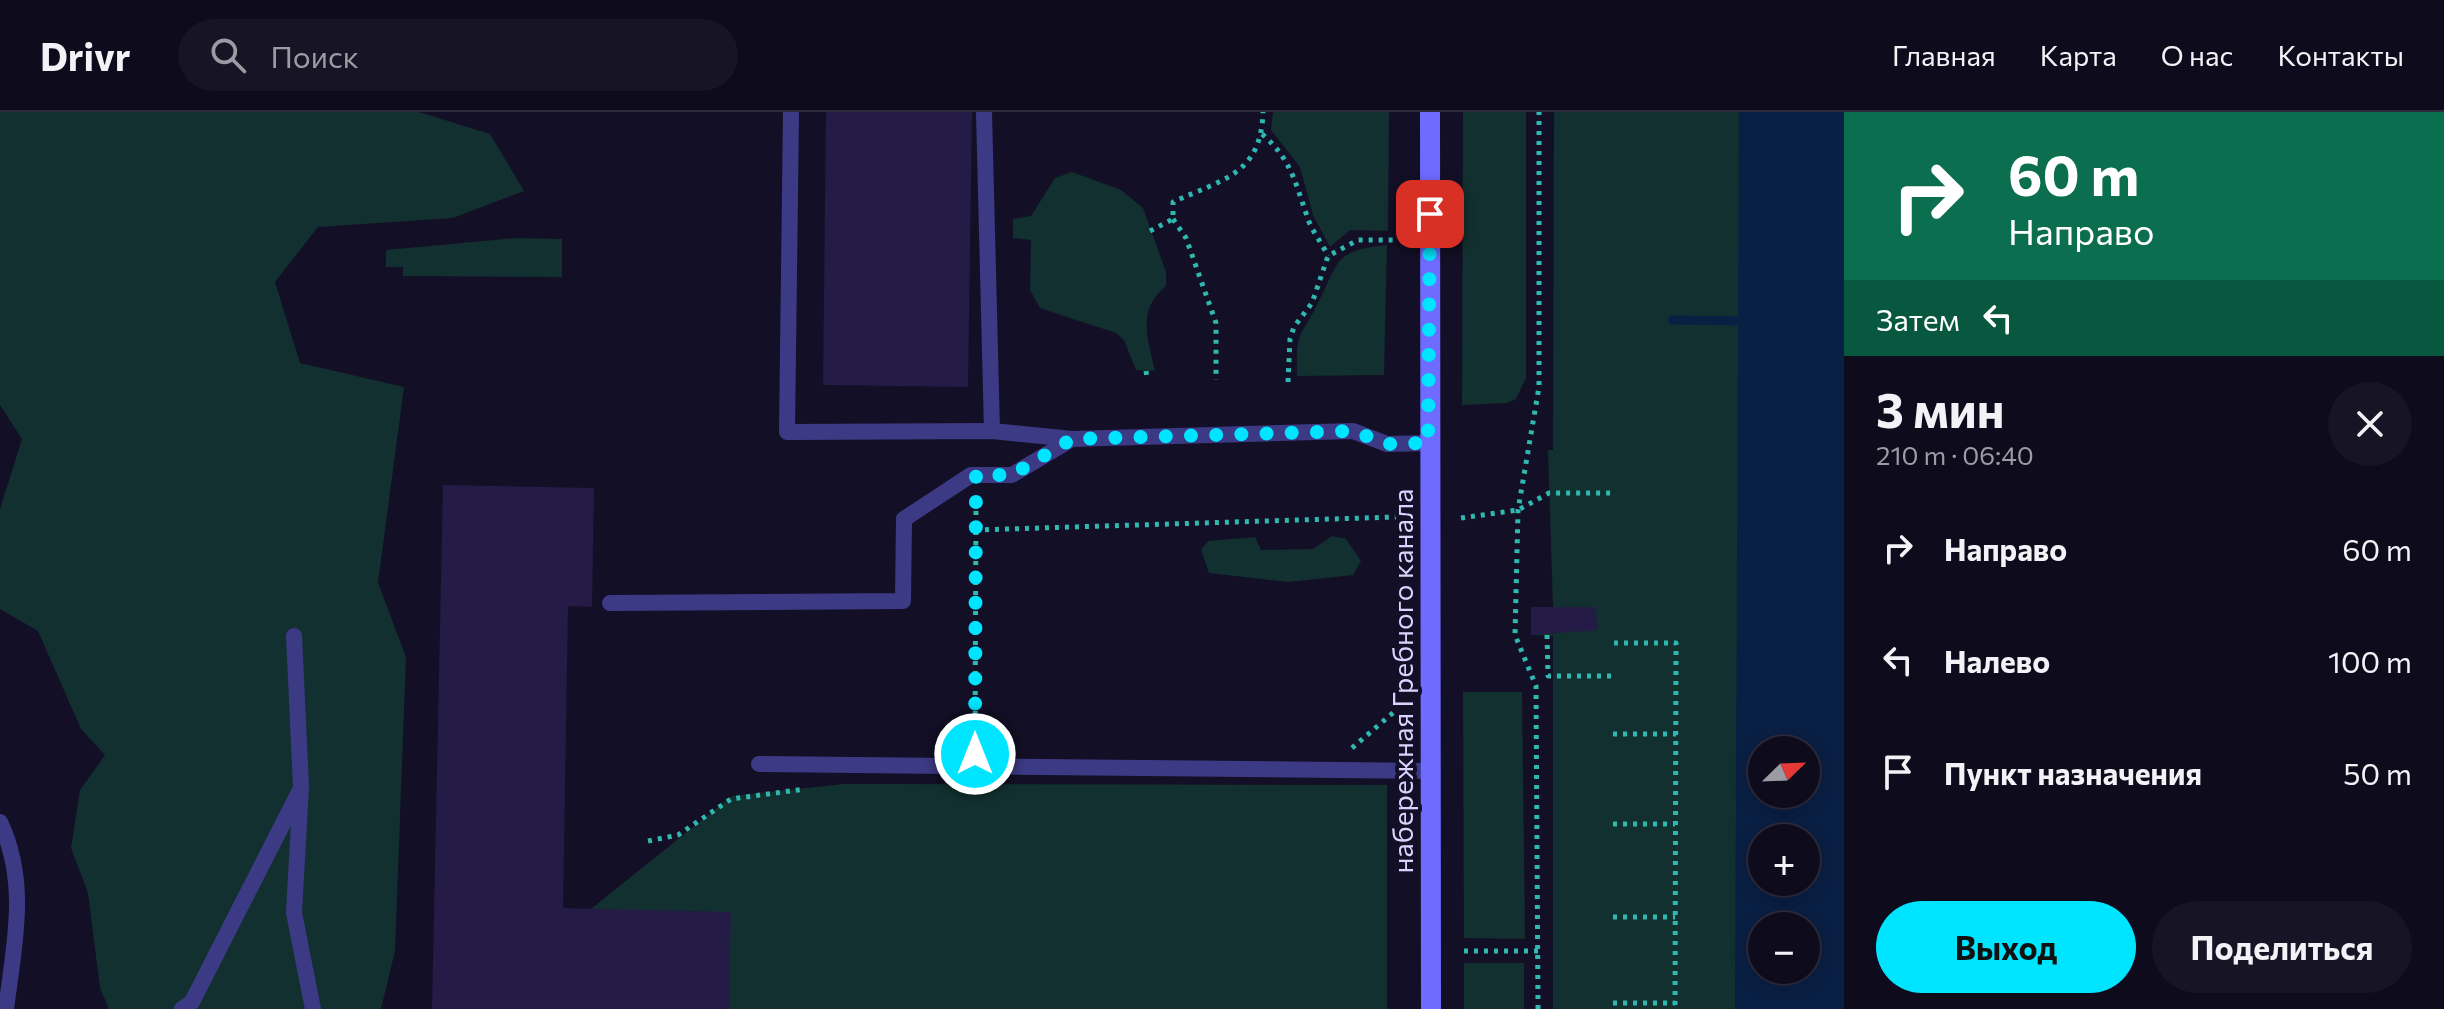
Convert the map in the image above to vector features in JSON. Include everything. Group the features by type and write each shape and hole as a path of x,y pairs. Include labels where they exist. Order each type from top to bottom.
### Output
{"street":[{"name":"набережная Гребного канала","path":"1430,112 1431,1009"}],"lane":[{"path":"791,112 787,432 992,431 1072,439 1353,431 1387,444 1428,443"},
{"path":"984,112 992,431"},
{"path":"610,603 903,601 904,519 976,475 1012,475 1072,439"},
{"path":"294,636 301,787 294,913 313,1009"},
{"path":"759,764 1432,771"},
{"path":"182,1009 192,1002 301,787"},
{"path":"0,822 11,846 20,903 6,1009"}],"path":[{"path":"1216,380 1216,323 1186,238 1173,219 1173,202 1247,165 1262,134 1263,112"},
{"path":"1538,1009 1536,686 1515,635 1518,510 1539,387 1539,112"},
{"path":"1262,134 1281,150 1293,169 1307,219 1328,256"},
{"path":"1150,231 1173,219"},
{"path":"1288,382 1290,339 1294,327 1312,303 1328,256 1358,240 1393,240"},
{"path":"975,754 976,475"},
{"path":"1461,518 1518,510 1549,493 1613,493"},
{"path":"975,530 1396,517"},
{"path":"1547,635 1548,676"},
{"path":"1613,1003 1675,1006 1676,734 1676,643 1614,643"},
{"path":"1536,686 1548,676 1613,676"},
{"path":"1613,734 1676,734"},
{"path":"648,841 678,835 731,799 800,791 823,782 830,763"},
{"path":"1613,824 1675,824"},
{"path":"1613,917 1675,917"},
{"path":"1464,951 1539,951"}],"green space":[{"path":"0,112 419,112 490,134 524,191 453,218 318,227 275,282 300,363 404,387 378,583 406,657 395,951 381,1009 109,1009 100,988 88,893 71,848 80,790 105,755 81,729 38,631 0,609 0,509 22,439 0,405"},
{"path":"1273,112 1389,112 1388,231 1350,230 1330,247 1313,215 1300,167 1271,130"},
{"path":"1463,112 1526,112 1526,378 1516,399 1507,403 1462,405"},
{"path":"1554,112 1844,112 1844,1009 1553,1009 1553,636 1531,635 1531,607 1553,607 1548,450 1553,450"},
{"path":"1072,172 1121,190 1143,208 1166,272 1166,286 1157,295 1147,315 1147,336 1155,371 1136,370 1124,340 1116,333 1040,308 1030,290 1031,240 1013,238 1013,219 1031,216 1055,178"},
{"path":"516,238 562,239 562,277 403,276 403,267 386,267 386,250"},
{"path":"1387,245 1384,375 1297,376 1300,338 1335,268 1347,255 1356,251"},
{"path":"1332,536 1346,539 1361,561 1353,575 1288,582 1209,573 1201,550 1208,541 1255,537 1261,550 1313,549"},
{"path":"1463,692 1522,692 1525,939 1464,938"},
{"path":"844,784 1387,785 1387,1009 466,1009 732,796"},
{"path":"1464,963 1524,963 1524,1009 1464,1009"}],"water":[{"path":"1739,112 1844,112 1844,1009 1735,1009"}],"building":[{"path":"826,112 972,112 968,387 823,385"},
{"path":"443,485 594,488 592,607 568,606 563,908 731,912 729,1009 432,1009"},
{"path":"1531,607 1596,607 1597,630 1531,635"}],"waterway":[{"path":"1673,320 1750,321"}],"route":[{"path":"975,754 976,475 1012,475 1072,439 1353,431 1387,444 1428,443 1430,214"}]}
